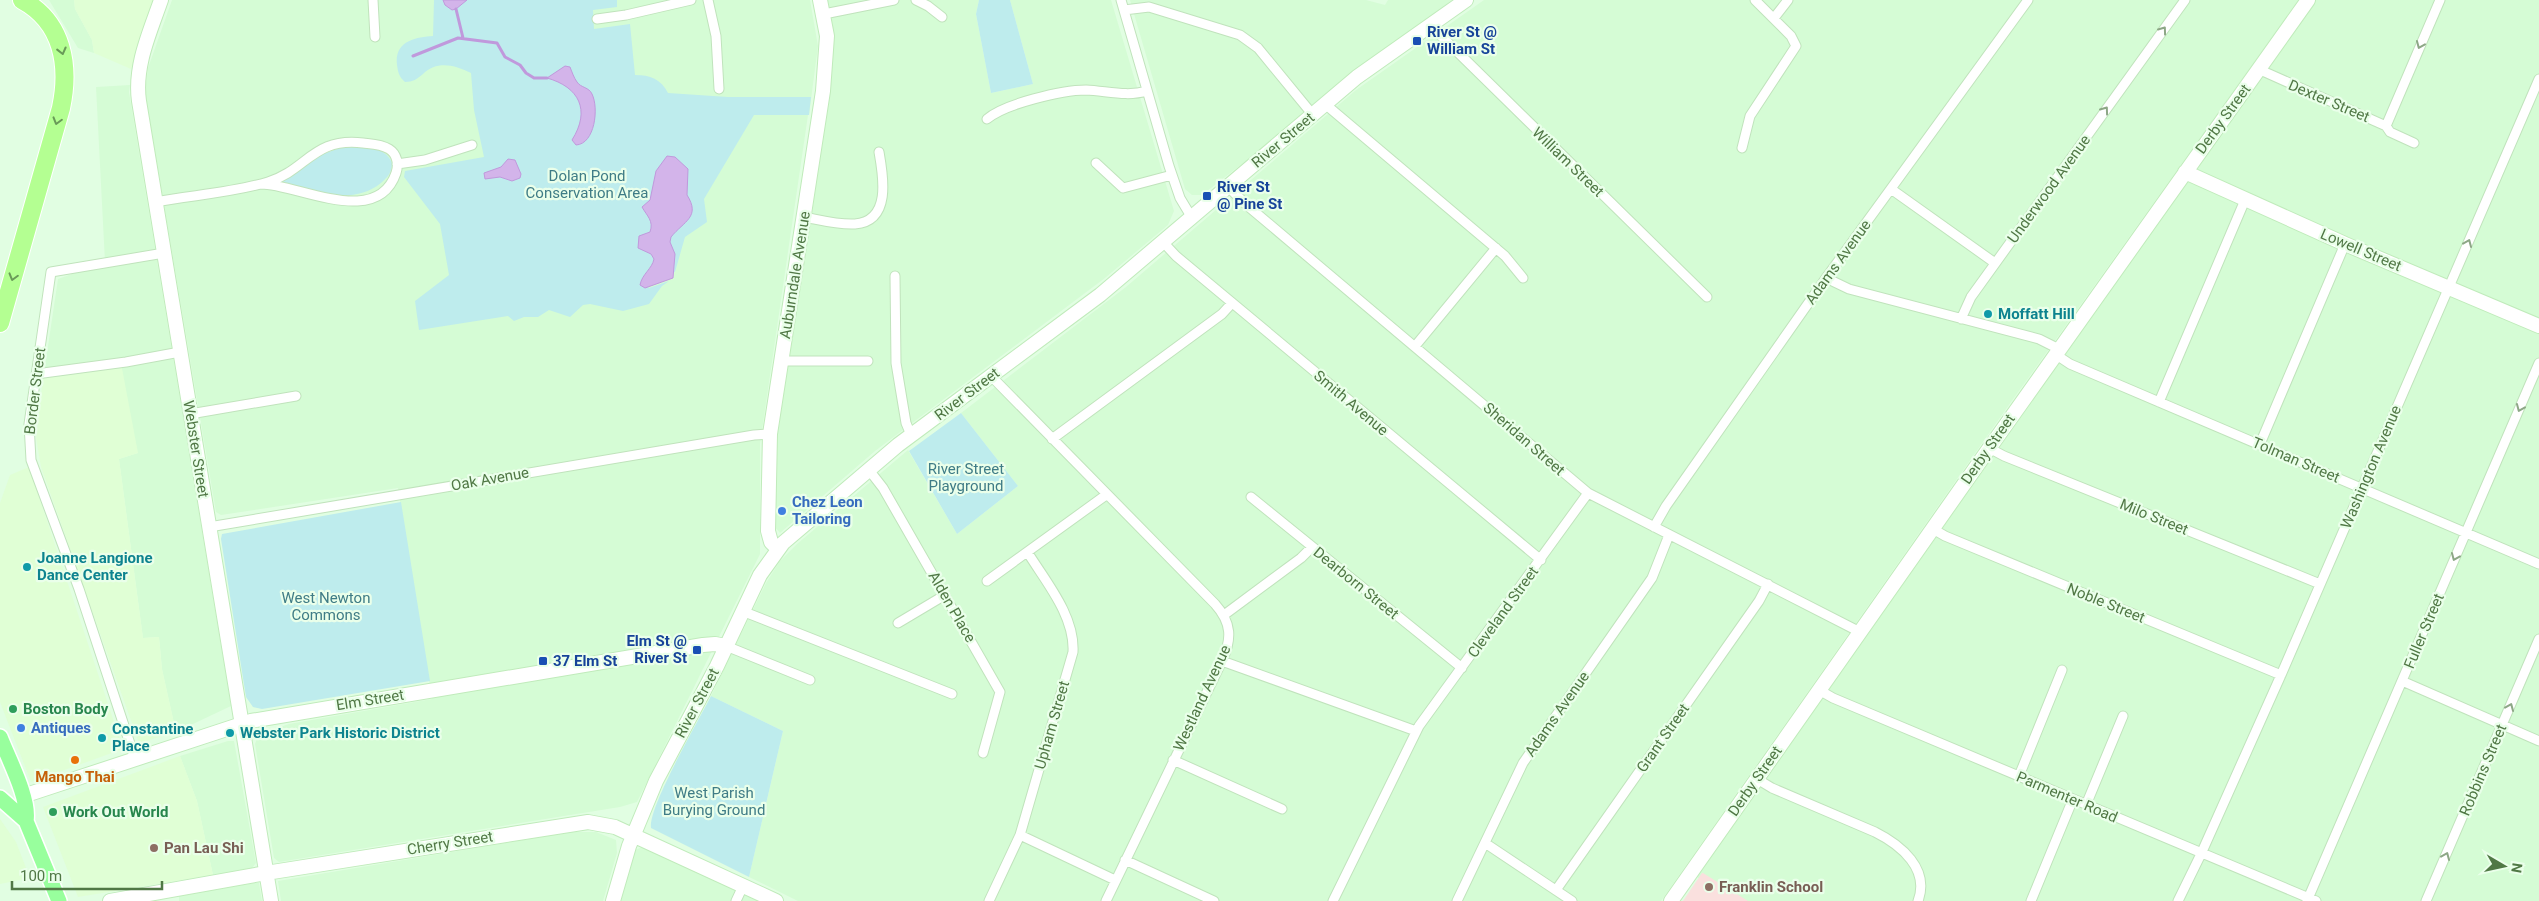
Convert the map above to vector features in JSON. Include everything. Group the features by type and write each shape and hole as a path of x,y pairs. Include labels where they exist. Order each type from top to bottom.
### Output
{"highway":[{"path":"1,319 61,108 65,73 64,55 54,29 36,9 22,0"}],"main road":[{"path":"0,737 23,796 26,821 59,901"},
{"path":"0,791 23,796"},
{"path":"0,798 26,821"}],"street":[{"name":"Webster Street","path":"161,0 142,57 138,82 139,107 271,901"},
{"path":"373,0 375,37"},
{"path":"597,19 626,15 691,0"},
{"path":"708,0 716,36 719,89"},
{"name":"Auburndale Avenue","path":"778,549 772,542 768,531 770,434 824,84 827,45 824,14 820,0"},
{"path":"824,14 894,0"},
{"path":"916,0 942,16"},
{"path":"1122,0 1172,175 1182,203 1192,218"},
{"name":"River Street","path":"613,901 633,835 656,781 726,646 760,575 778,549 868,470 911,436 1091,302 1363,73 1466,0"},
{"path":"1742,148 1750,116 1795,49 1794,39 1755,0"},
{"path":"1774,18 1788,0"},
{"name":"Adams Avenue","path":"1654,528 1666,506 1826,278 2028,0"},
{"name":"Underwood Avenue","path":"1961,319 1967,303 1995,263 2185,0"},
{"name":"Derby Street","path":"1671,901 1989,448 2308,0"},
{"name":"Dexter Street","path":"2258,69 2386,126 2440,0"},
{"path":"1124,10 1149,7 1240,35 1258,48 1313,115"},
{"name":"William Street","path":"1430,25 1707,297"},
{"name":"Washington Avenue","path":"2178,901 2202,854 2281,675 2539,78"},
{"path":"987,119 1008,106 1076,91 1128,94 1147,90"},
{"path":"1325,104 1496,248 1509,260 1523,278"},
{"path":"2386,126 2390,132 2414,143"},
{"path":"155,202 261,184 279,177 314,152 338,142 356,142 384,147 393,152 397,164 395,174 385,188 373,197 360,201 334,200 261,184"},
{"path":"397,164 425,160 472,144"},
{"path":"804,217 851,224 868,218 879,207 884,192 878,152"},
{"path":"1096,164 1123,188 1172,175"},
{"name":"Lowell Street","path":"2185,172 2346,244 2539,326"},
{"name":"Sheridan Street","path":"1228,186 1249,206 1588,493 1860,632"},
{"path":"1891,189 1995,263"},
{"path":"2159,402 2245,200"},
{"name":"Smith Avenue","path":"1163,242 1176,256 1541,560"},
{"path":"2260,444 2346,244"},
{"path":"1416,346 1496,248"},
{"name":"Border Street","path":"135,758 78,589 33,469 28,438 51,272 164,253"},
{"path":"895,276 896,363 906,422 911,436"},
{"name":"Tolman Street","path":"1826,278 1849,289 2039,340 2057,352 2070,364 2539,564"},
{"path":"1052,439 1222,314 1232,303"},
{"path":"36,374 126,362 180,352"},
{"path":"782,361 868,361"},
{"name":"Fuller Street","path":"2311,900 2402,681 2539,363"},
{"path":"991,376 1224,615 1302,558 1311,548"},
{"path":"190,414 296,396"},
{"name":"Oak Avenue","path":"209,527 754,435 770,434"},
{"name":"Milo Street","path":"1989,448 2013,460 2320,584"},
{"name":"Alden Place","path":"868,470 883,488 1000,692 983,753"},
{"name":"Cleveland Street","path":"1333,901 1416,731 1588,493"},
{"path":"986,581 1028,553 1106,494"},
{"name":"Dearborn Street","path":"1251,497 1311,548 1462,668"},
{"name":"Noble Street","path":"1933,528 1945,536 2281,675"},
{"name":"Adams Avenue","path":"1457,901 1526,757 1652,578 1669,535"},
{"name":"Upham Street","path":"990,901 1020,836 1071,662 1073,647 1068,622 1028,553"},
{"name":"Grant Street","path":"1556,890 1753,609 1768,584"},
{"path":"898,624 945,596"},
{"path":"742,612 952,694"},
{"name":"Westland Avenue","path":"1106,901 1222,661 1230,636 1224,615"},
{"name":"Robbins Street","path":"2426,901 2539,639"},
{"name":"Elm Street","path":"23,796 242,723 710,644 726,646"},
{"path":"726,646 810,680"},
{"path":"1222,661 1416,731"},
{"path":"2019,776 2062,670"},
{"path":"2402,681 2539,741"},
{"name":"Parmenter Road","path":"1819,690 1833,698 2311,900"},
{"path":"2086,805 2123,716"},
{"path":"1173,760 1282,809"},
{"path":"1757,779 1772,788 1875,832 1890,841 1905,853 1920,872 1922,884 1918,901"},
{"path":"2031,901 2073,799"},
{"name":"Cherry Street","path":"110,901 266,873 576,822 600,822 633,835 776,901"},
{"path":"1020,836 1115,880"},
{"path":"1485,842 1572,901"},
{"path":"1125,860 1214,901"},
{"path":"736,901 743,886"}],"shaded area":[{"path":"49,0 74,0 75,9 92,40 94,53 78,48"},
{"path":"74,0 153,0 131,69 94,53 92,40 75,9"},
{"path":"172,0 810,0 818,46 760,444 760,554 637,802 620,807 279,862 274,858 255,744 259,734 289,724 432,699 398,488 221,515 216,512 145,92 148,68"},
{"path":"443,0 467,0 452,10 445,5"},
{"path":"827,0 979,0 976,14 991,93 1033,84 1010,0 1111,0 1174,211 1168,225 1105,278 875,451 780,533 774,526 776,445 828,109 834,38 831,13"},
{"path":"1130,0 1366,0 1385,5 1388,0 1452,0 1202,195 1192,195 1185,189"},
{"path":"1484,0 2299,0 2011,402 1661,901 798,901 749,877 783,731 711,696 766,583 780,561 797,544 908,450 957,534 1018,486 961,413 1126,287 1356,90"},
{"path":"2314,0 2539,0 2539,901 1741,901 1697,877"},
{"path":"565,66 570,67 577,82 591,92 594,100 595,116 591,132 588,139 576,145 572,140 581,119 579,101 567,87 547,78"},
{"path":"130,85 129,92 231,706 176,732 162,669 159,637 143,638 119,459 138,453 44,373 58,279 105,262 96,87"},
{"path":"667,156 675,157 688,169 687,195 691,202 692,214 671,237 670,242 675,254 673,278 645,288 640,285 641,281 654,259 651,254 638,248 639,236 650,232 651,228 649,219 642,207 650,200 656,171"},
{"path":"508,159 515,160 521,174 520,178 512,181 500,177 485,179 484,173 501,167"},
{"path":"121,363 138,453 119,459 143,638 159,637 162,669 176,732 139,743 41,467 36,438 43,378 51,373"},
{"path":"29,467 123,749 31,782 0,702 0,503 10,475"},
{"path":"228,741 234,741 256,863 252,868 213,875 197,801 180,756"},
{"path":"180,756 197,801 213,875 78,897 43,807"},
{"path":"0,819 16,842 30,878 0,884"},
{"path":"571,832 596,832 616,840 617,853 603,901 281,901 278,881"},
{"path":"645,846 761,901 621,901 635,850"},
{"name":"Franklin School","path":"1703,873 1748,901 1683,901"},
{"path":"259,883 262,901 179,901 179,896"}],"green space":[{"name":"Dolan Pond Conservation Area","path":"434,0 617,0 617,7 593,10 594,29 630,24 635,75 646,76 658,81 668,93 728,97 811,97 809,115 754,115 704,199 707,222 685,237 675,272 642,278 649,288 669,281 662,286 649,304 623,311 590,304 583,305 570,317 549,310 538,317 524,317 514,321 508,316 419,330 415,301 449,275 440,224 404,177 405,171 484,157 474,110 471,73 452,66 440,65 428,70 415,80 405,82 398,72 397,57 399,50 413,39 433,36"},
{"path":"979,0 1010,0 1033,84 991,93 976,14"},
{"path":"346,146 372,148 384,153 392,163 388,176 369,190 345,195 319,192 280,182 323,154"},
{"name":"River Street Playground","path":"961,413 1018,486 957,534 909,451"},
{"name":"West Newton Commons","path":"401,502 430,681 262,709 253,707 246,697 221,539 222,534"},
{"name":"West Parish Burying Ground","path":"711,696 783,731 749,877 651,828 657,802"}],"waterway":[{"path":"456,9 463,38"},
{"path":"413,56 458,38 497,43 505,57 520,65 526,73 534,78 547,78"}],"place":[{"name":"River St @ William St","path":"1417,41"},
{"name":"River St @ Pine St","path":"1207,196"},
{"name":"Moffatt Hill","path":"1988,314"},
{"name":"Chez Leon Tailoring","path":"782,511"},
{"name":"Joanne Langione Dance Center","path":"27,567"},
{"name":"Elm St @ River St","path":"697,650"},
{"name":"37 Elm St","path":"543,661"},
{"name":"Boston Body","path":"13,709"},
{"name":"Antiques","path":"21,728"},
{"name":"Webster Park Historic District","path":"230,733"},
{"name":"Constantine Place","path":"102,738"},
{"name":"Mango Thai","path":"75,760"},
{"name":"Work Out World","path":"53,812"},
{"name":"Pan Lau Shi","path":"154,848"},
{"name":"Franklin School","path":"1709,887"}]}
